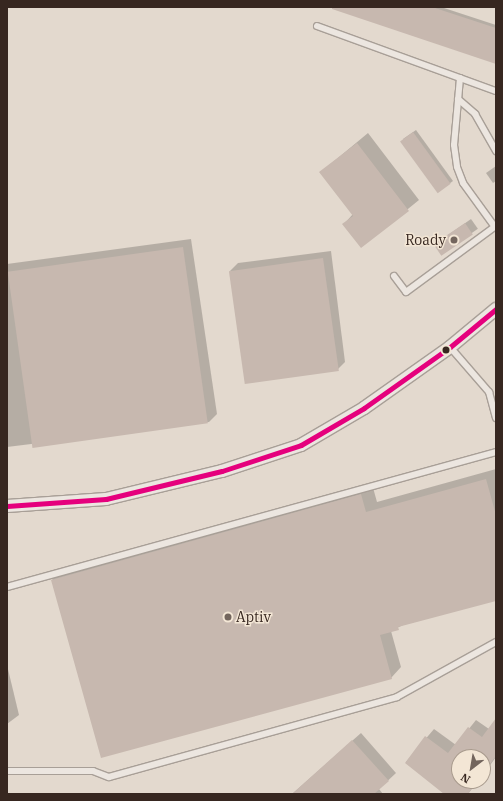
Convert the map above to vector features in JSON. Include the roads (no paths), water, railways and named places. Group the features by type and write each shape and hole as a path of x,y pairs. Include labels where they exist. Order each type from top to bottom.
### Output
{"street":[{"path":"7,506 106,499 222,471 301,444 364,408 450,347 496,309"}],"lane":[{"path":"317,26 496,91"},
{"path":"394,276 406,292 496,227 463,183 457,167 454,145 460,78"},
{"path":"458,99 475,114 496,151"},
{"path":"450,347 489,392 496,418"},
{"path":"7,587 496,452"},
{"path":"7,771 93,771 108,777 397,697 496,642"}],"place":[{"name":"Roady","path":"454,240"},
{"name":"Aptiv","path":"228,617"}]}
